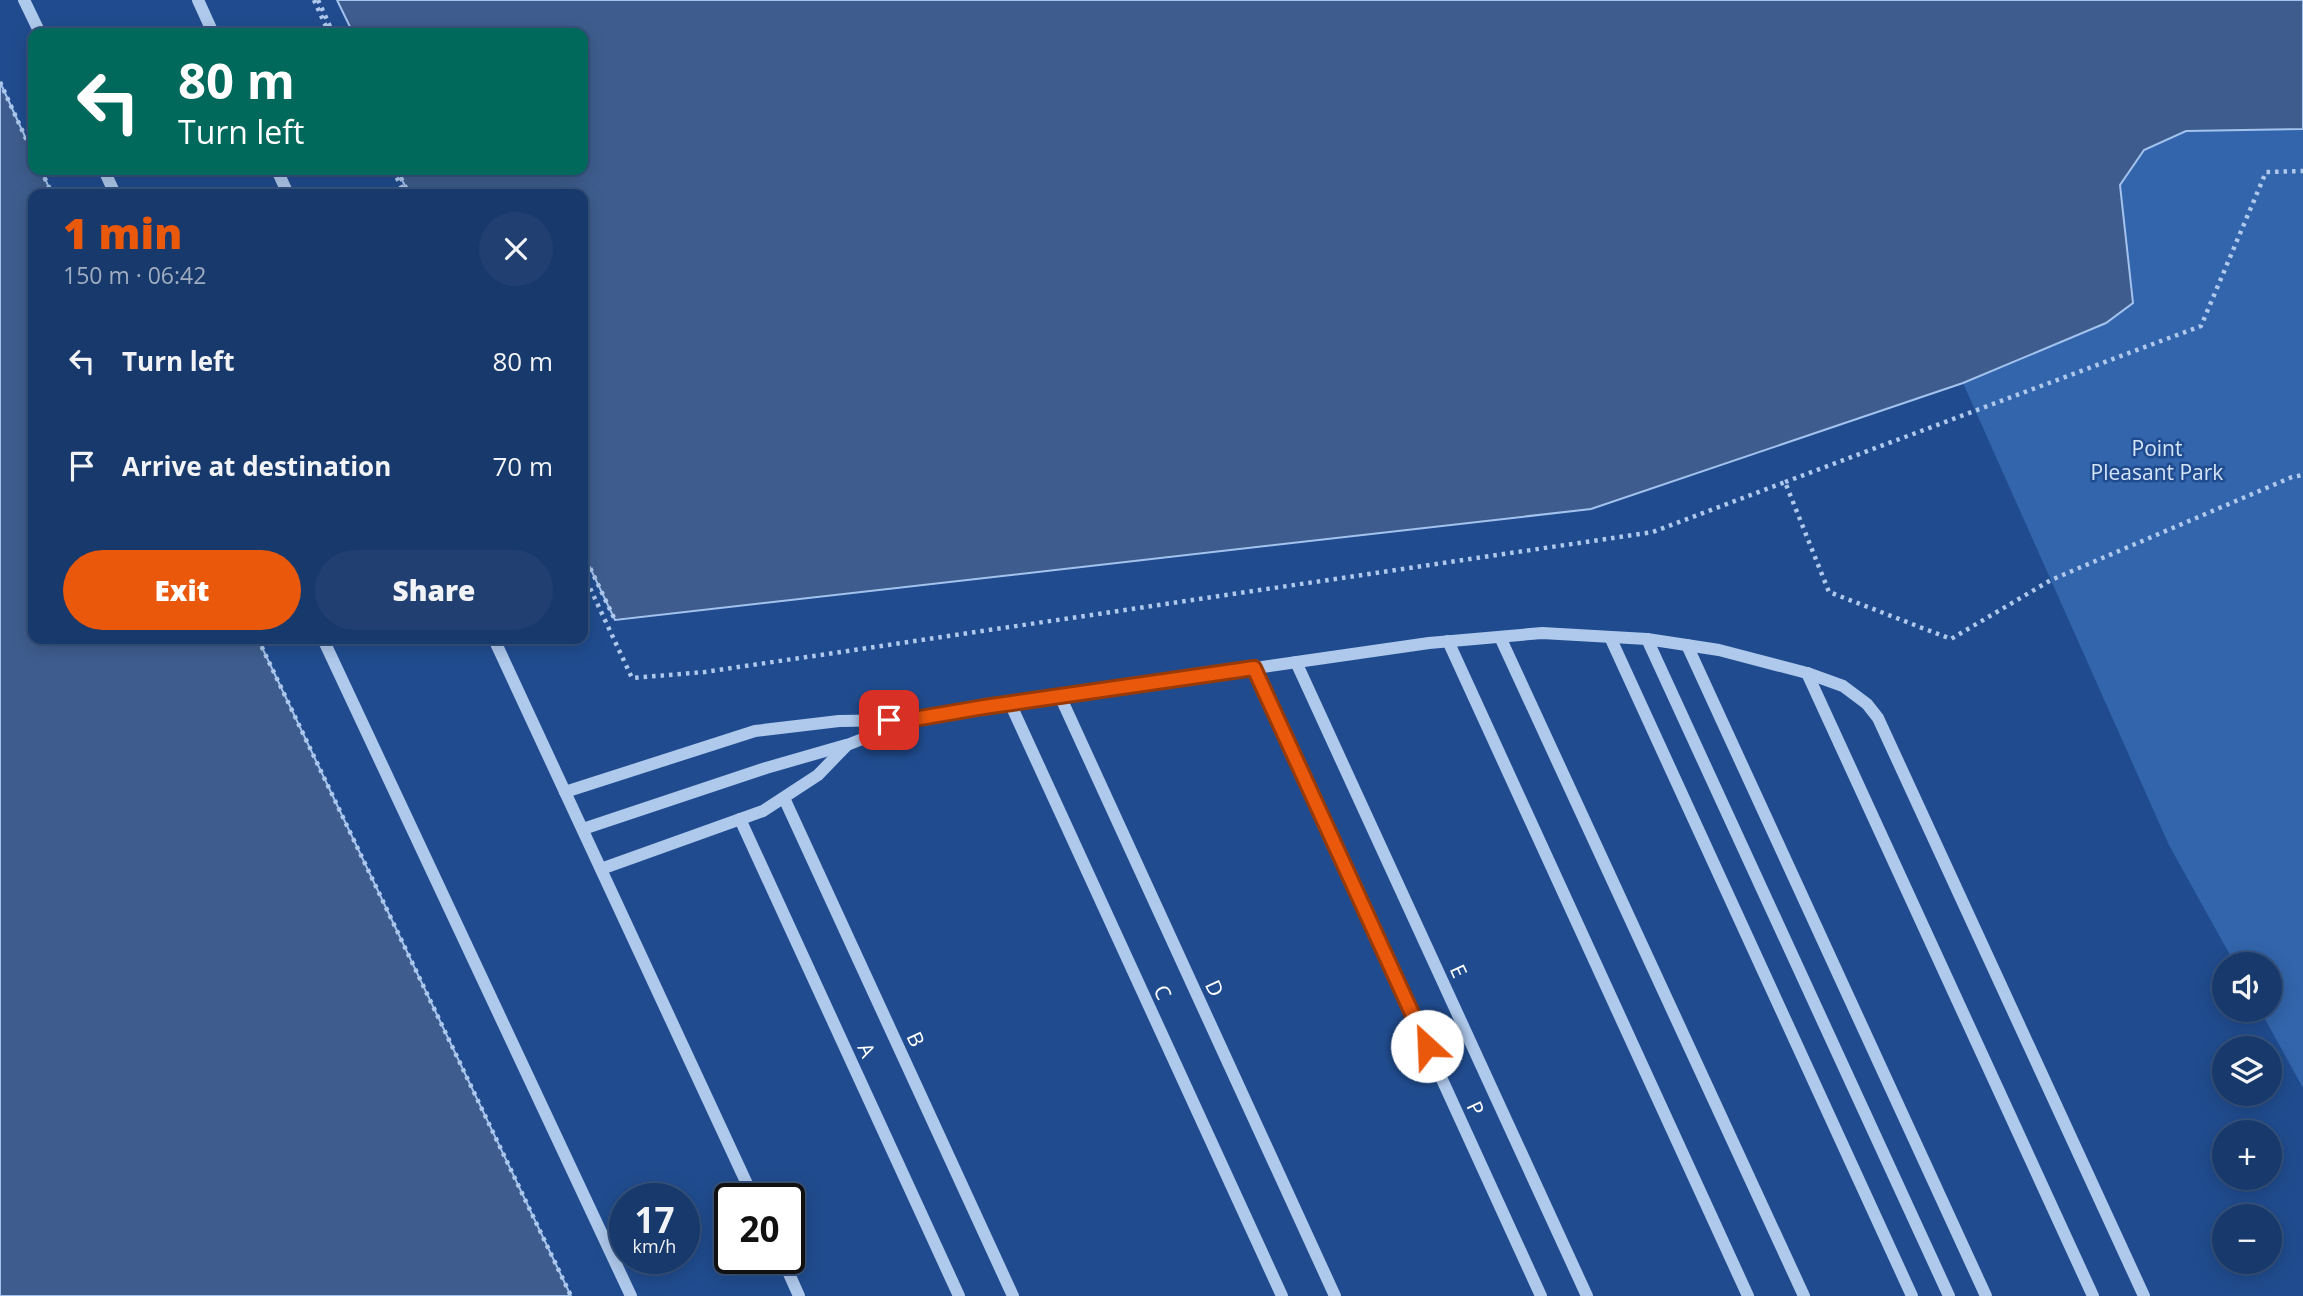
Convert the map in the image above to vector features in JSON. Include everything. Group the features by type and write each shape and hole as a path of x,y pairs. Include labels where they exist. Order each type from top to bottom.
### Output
{"lane":[{"path":"24,0 38,28"},
{"path":"198,0 211,28"},
{"path":"565,792 755,731 839,722 914,719 1448,641 1542,633 1647,639 1718,650 1807,673 1843,686 1867,704 1878,718 2144,1296"},
{"path":"1500,637 1804,1296"},
{"path":"1610,637 1912,1296"},
{"path":"1647,639 1949,1296"},
{"path":"1448,641 1748,1296"},
{"path":"325,644 631,1296"},
{"path":"496,644 747,1183"},
{"path":"1687,645 1986,1296"},
{"name":"E","path":"1296,662 1587,1296"},
{"name":"P","path":"1254,668 1541,1296"},
{"path":"1807,673 2093,1296"},
{"name":"D","path":"1060,696 1335,1296"},
{"name":"C","path":"1010,703 1282,1296"},
{"path":"583,829 766,768 847,745 914,719"},
{"path":"601,869 763,811 818,775 847,745"},
{"name":"B","path":"784,798 1013,1296"},
{"name":"A","path":"740,819 959,1296"},
{"path":"789,1274 799,1296"}],"path":[{"path":"316,0 329,28"},
{"path":"0,82 28,143"},
{"path":"588,584 632,678 705,672 1653,532 2201,326 2266,172 2303,171"},
{"path":"1785,482 1829,592 1951,639 2062,575 2292,477 2303,475"},
{"path":"588,564 615,620"},
{"path":"260,644 571,1296"}],"green space":[{"name":"Point Pleasant Park","path":"2303,129 2303,1088 2282,1050 2282,1036 2274,1036 2267,1022 2282,1022 2282,952 2228,952 2169,845 1963,383 2106,323 2133,303 2120,185 2144,150 2186,131"}],"shaded area":[{"path":"337,0 2303,0 2303,129 2186,131 2144,150 2120,185 2133,303 2106,323 1963,383 1591,509 615,620 588,563 588,189 406,189 400,175 588,175 588,28 351,28"},
{"path":"0,82 28,143 28,175 43,175 50,189 28,189 28,644 260,644 571,1296 0,1296"}],"route":[{"path":"889,720 914,719 1254,668 1427,1046"}]}
